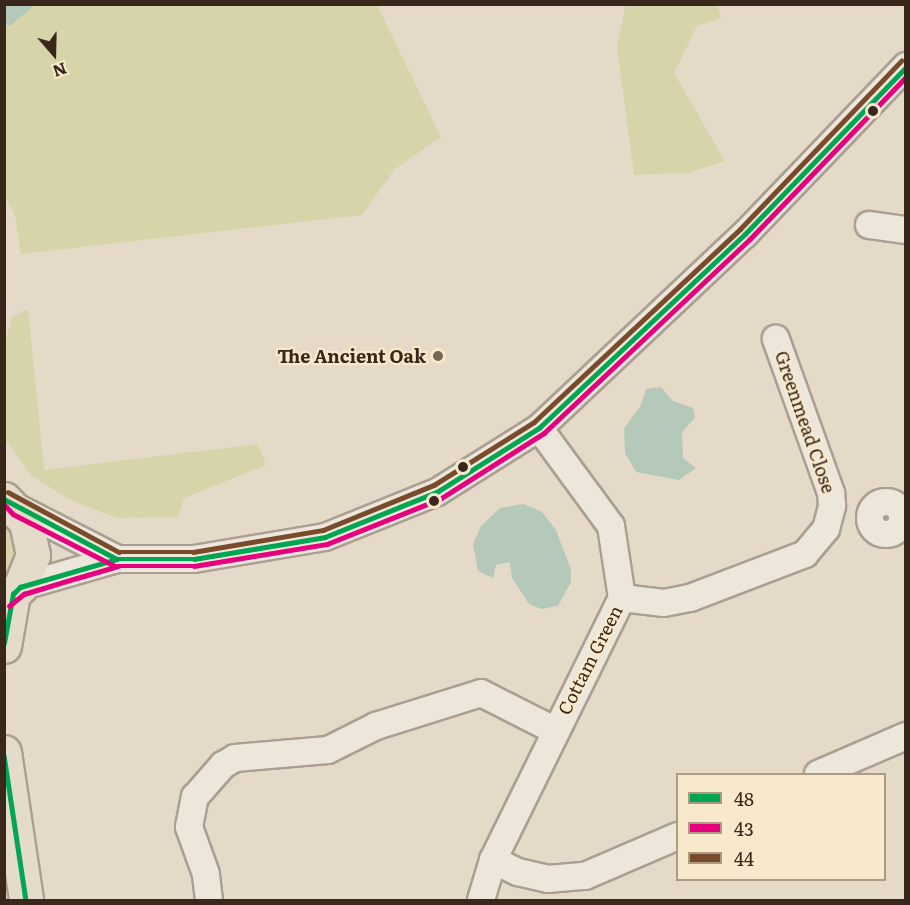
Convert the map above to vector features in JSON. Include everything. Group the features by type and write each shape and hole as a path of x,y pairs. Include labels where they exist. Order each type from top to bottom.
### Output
{"main road":[{"path":"4,646 13,594 29,572 33,547 26,522 9,500"},
{"path":"4,752 26,900"}],"street":[{"path":"13,594 117,559 194,559 325,537 437,492 538,428 745,234 906,66"},
{"path":"869,225 906,230"},
{"name":"Greenmead Close","path":"622,598 664,603 690,598 805,554 826,529 832,506 776,339"},
{"name":"Cottam Green","path":"481,900 493,860 554,730 622,598 611,526 538,428"},
{"path":"9,500 117,559"},
{"name":"Greenmead Close","path":"832,506 871,513"},
{"path":"209,900 206,874 189,827 195,797 223,765 235,758 328,750 376,726 481,693 554,730"},
{"path":"820,773 906,736"},
{"path":"493,860 518,872 548,879 585,876 676,837"}],"shaded area":[{"path":"5,4 35,5 11,25 5,25"},
{"path":"626,4 717,5 721,18 697,26 674,73 725,161 687,173 634,175 617,46"},
{"path":"35,5 377,5 441,137 394,170 362,215 21,254 15,216 5,196 4,25 11,25"},
{"path":"28,309 44,470 258,444 266,465 184,498 178,517 117,518 70,500 31,475 5,439 5,344 12,317"},
{"path":"661,387 673,401 693,408 695,418 682,432 683,458 696,468 679,480 636,472 625,453 624,428 640,407 646,389"},
{"path":"523,504 541,511 556,530 571,570 571,582 558,606 541,609 529,604 512,578 510,562 496,565 493,578 478,571 473,544 481,526 500,508"},
{"path":"5,520 16,542 16,556 5,579"}],"transit line":[{"name":"44","path":"8,492 119,552 193,552 323,530 434,485 534,422 740,229 901,61"},
{"name":"48","path":"4,643 13,594 20,587 117,559 194,559 325,537 437,492 539,428 745,234 906,67"},
{"name":"43","path":"4,504 13,514 115,566 194,566 327,544 440,499 544,433 750,239 906,77"},
{"name":"48","path":"4,499 117,559 144,559"},
{"name":"43","path":"9,606 24,594 118,566 146,566"},
{"name":"48","path":"4,755 26,900"}],"place":[{"name":"The Ancient Oak","path":"438,356"}]}
